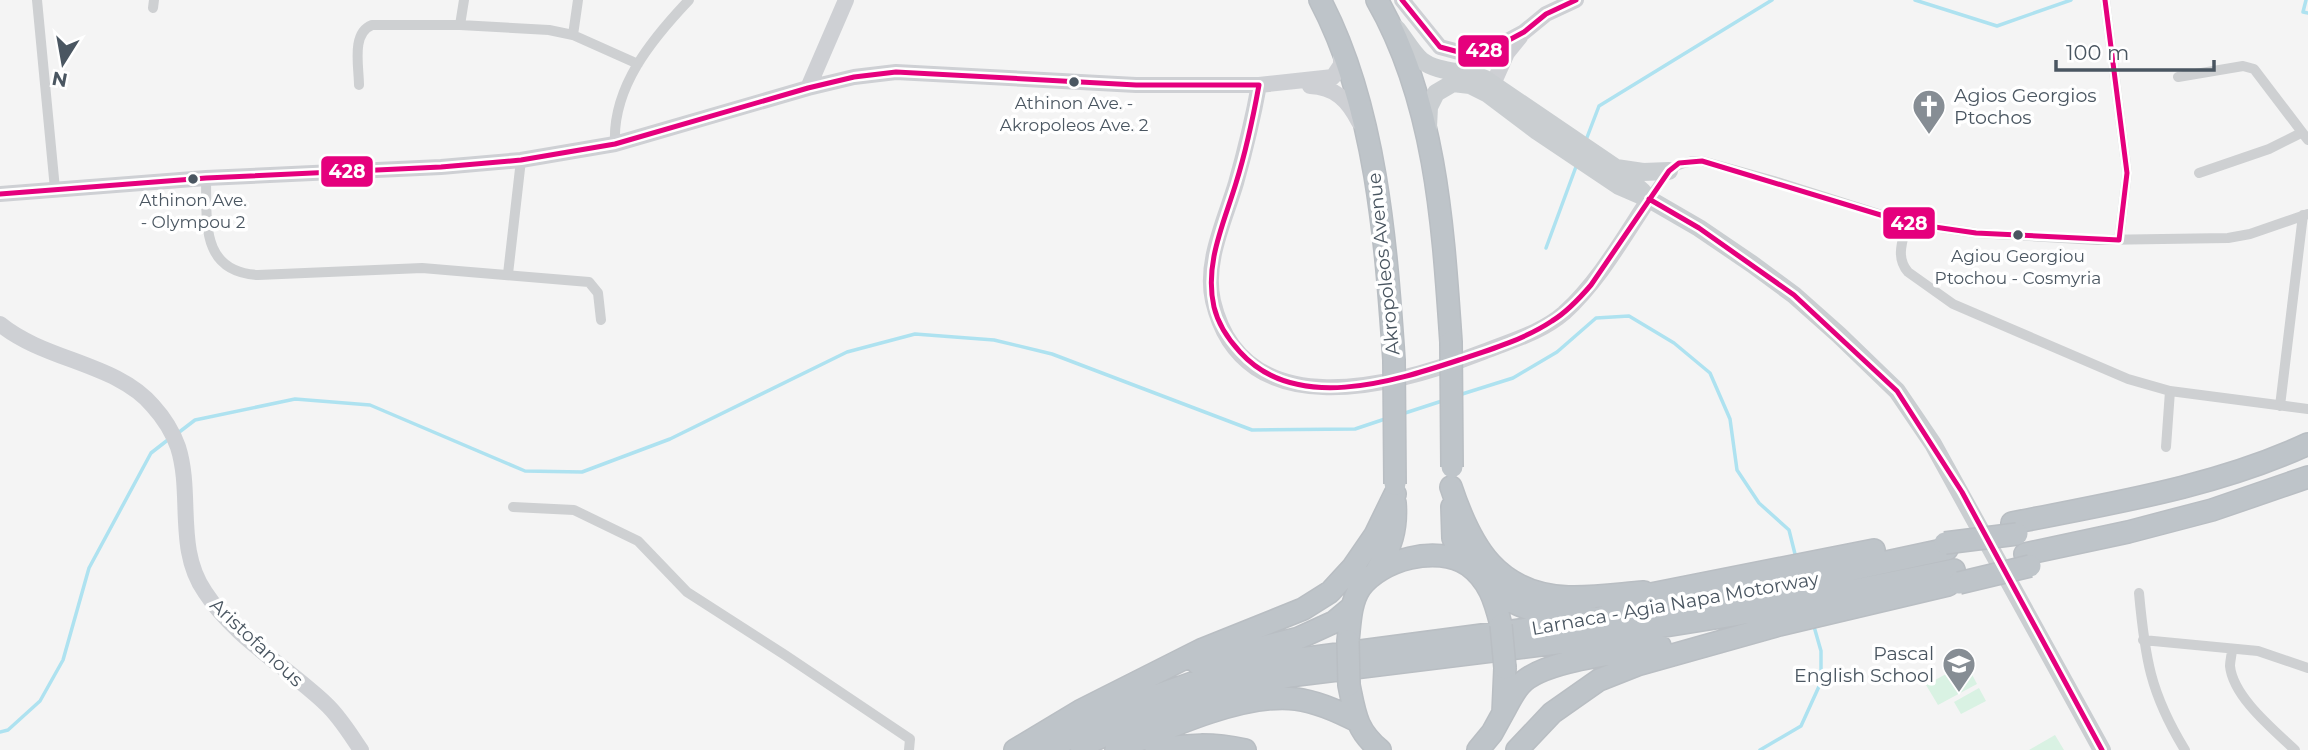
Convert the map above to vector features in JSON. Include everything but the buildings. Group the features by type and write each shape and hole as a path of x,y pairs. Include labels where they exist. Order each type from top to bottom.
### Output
{"highway":[{"name":"Akropoleos Avenue","path":"1320,0 1341,51 1366,135 1382,223 1394,360 1394,534 1389,551 1377,570 1359,589 1352,607"},
{"path":"1381,6 1406,64 1435,174 1451,342 1453,538 1467,564 1494,595 1501,625 1505,668 1503,713"},
{"path":"1484,582 1505,600 1523,608 1566,610 1824,560 1945,543 2014,529 2204,482 2282,457 2308,444"},
{"path":"2014,529 2121,513 2206,493 2287,466 2308,456"},
{"path":"1452,477 1472,541 1486,559 1507,578 1533,590 1567,597 1670,591"},
{"name":"Larnaca - Agia Napa Motorway","path":"1075,750 1146,717 1203,696 1289,676 1564,642 1956,576 2028,560 2211,510 2308,477"},
{"path":"2028,560 2214,520 2308,484"},
{"path":"1015,750 1080,711 1201,650 1303,609 1330,592 1376,536 1395,489"},
{"name":"Larnaca - Agia Napa Motorway","path":"1046,750 1139,702 1198,681 1285,661 1558,625 1732,595 1945,543"},
{"path":"1377,570 1404,559 1420,556 1452,559 1467,564"},
{"path":"1517,750 1552,713 1599,680 1637,665 1956,576"},
{"path":"1136,683 1233,654 1299,638 1334,622 1352,607"},
{"path":"1352,607 1348,641 1349,685 1357,721 1367,739 1380,750"},
{"path":"1479,750 1520,685 1535,673 1557,665 1779,625"},
{"path":"1116,750 1164,729 1237,705 1269,699 1295,699 1319,704 1357,721"},
{"path":"1156,750 1217,744 1245,750"}],"main road":[{"path":"808,88 846,0"},
{"path":"1402,0 1440,47 1470,55 1496,47 1524,32 1546,14 1576,0"},
{"path":"1381,6 1415,54 1428,65 1475,74 1491,89 1581,152 1619,186 1649,198 1699,228 1794,295 1897,391 1962,492 2102,750"},
{"path":"1491,89 1507,53 1524,32"},
{"path":"0,194 206,178 441,167 521,160 615,144 808,88 854,77 896,72 1136,85 1283,84 1333,77 1341,65 1341,51"},
{"path":"1428,141 1429,107 1440,89 1460,83 1491,89"},
{"path":"1283,84 1325,87 1340,95 1352,109 1366,135"},
{"path":"1259,85 1246,145 1215,250 1211,271 1212,298 1221,328 1238,353 1255,368 1293,386 1343,388 1384,381 1462,360 1541,329 1563,314 1596,279 1649,198"},
{"path":"1581,152 1616,168 1643,173 1669,171"},
{"path":"1616,168 1649,198"},
{"name":"Aristofanous","path":"0,324 34,345 123,382 141,394 163,420 175,440 182,471 189,553 205,594 255,644 326,704 361,750"}],"street":[{"path":"37,0 55,189"},
{"path":"460,24 464,0"},
{"path":"573,35 578,0"},
{"path":"615,144 615,118 619,103 638,64 671,19 689,0"},
{"path":"2105,0 2127,173 2119,240"},
{"path":"359,85 359,36 363,28 372,25 460,24 549,30 573,35 638,64"},
{"path":"2178,77 2243,66 2254,69 2305,136 2199,173"},
{"path":"508,274 521,160"},
{"path":"1649,198 1669,171 1679,163 1702,162 1774,181 1907,223 1976,233 2119,240 2185,240 2239,236 2305,215 2280,406"},
{"path":"206,178 210,244 222,263 246,274 422,268 589,282 598,293 601,320"},
{"path":"1907,223 1900,251 1903,266 1953,304 2128,379 2170,391 2308,409"},
{"path":"2166,447 2170,391"},
{"path":"513,507 574,510 638,541 687,592 910,739 909,750"},
{"path":"2139,593 2143,640 2155,692 2168,723 2185,750"},
{"path":"2143,640 2258,651 2308,668"},
{"path":"2232,649 2230,666 2235,682 2256,712 2295,750"}],"green space":[{"path":"1966,663 1977,684 1938,705 1926,685"},
{"path":"1979,688 1986,701 1961,714 1954,702"},
{"path":"2055,735 2064,750 2029,750"}],"waterway":[{"path":"1586,140 1599,106 1772,0"},
{"path":"1915,0 1997,26 2071,0"},
{"path":"2306,0 2303,12 2308,13"},
{"path":"1546,248 1577,164"},
{"path":"1459,395 1513,378 1557,352 1596,318 1629,316 1674,343 1710,373 1730,419 1737,470 1759,503 1789,530 1796,558"},
{"path":"178,433 195,420 295,399 370,405 525,471 582,472 670,439 847,352 915,334 994,340 1052,354 1252,430 1355,429 1388,418"},
{"path":"1402,414 1445,400"},
{"path":"0,732 8,730 40,701 63,660 89,568 151,453 169,439"},
{"path":"1760,750 1801,726 1821,682 1821,651 1813,623"}],"transit line":[{"name":"428","path":"1402,0 1440,47 1470,55 1496,47 1524,32 1546,14 1576,0"},
{"name":"428","path":"0,194 206,178 441,167 521,160 615,144 808,88 854,77 896,72 1136,85 1259,85 1243,159 1213,259 1214,307 1224,331 1240,352 1262,371 1288,382 1316,387 1345,387 1404,377 1471,356 1519,339 1557,317 1573,305 1591,285 1669,171 1679,163 1702,161 1907,223 1976,233 2119,240 2127,173 2105,0"},
{"name":"428","path":"1649,199 1699,228 1794,295 1897,391 1962,492 2102,750"}],"place":[{"name":"Athinon Ave. - Akropoleos Ave. 2","path":"1074,82"},
{"name":"Agios Georgios Ptochos","path":"1929,136"},
{"name":"Athinon Ave. - Olympou 2","path":"193,179"},
{"name":"Agiou Georgiou Ptochou - Cosmyria","path":"2018,235"},
{"name":"Pascal English School","path":"1959,694"}]}
